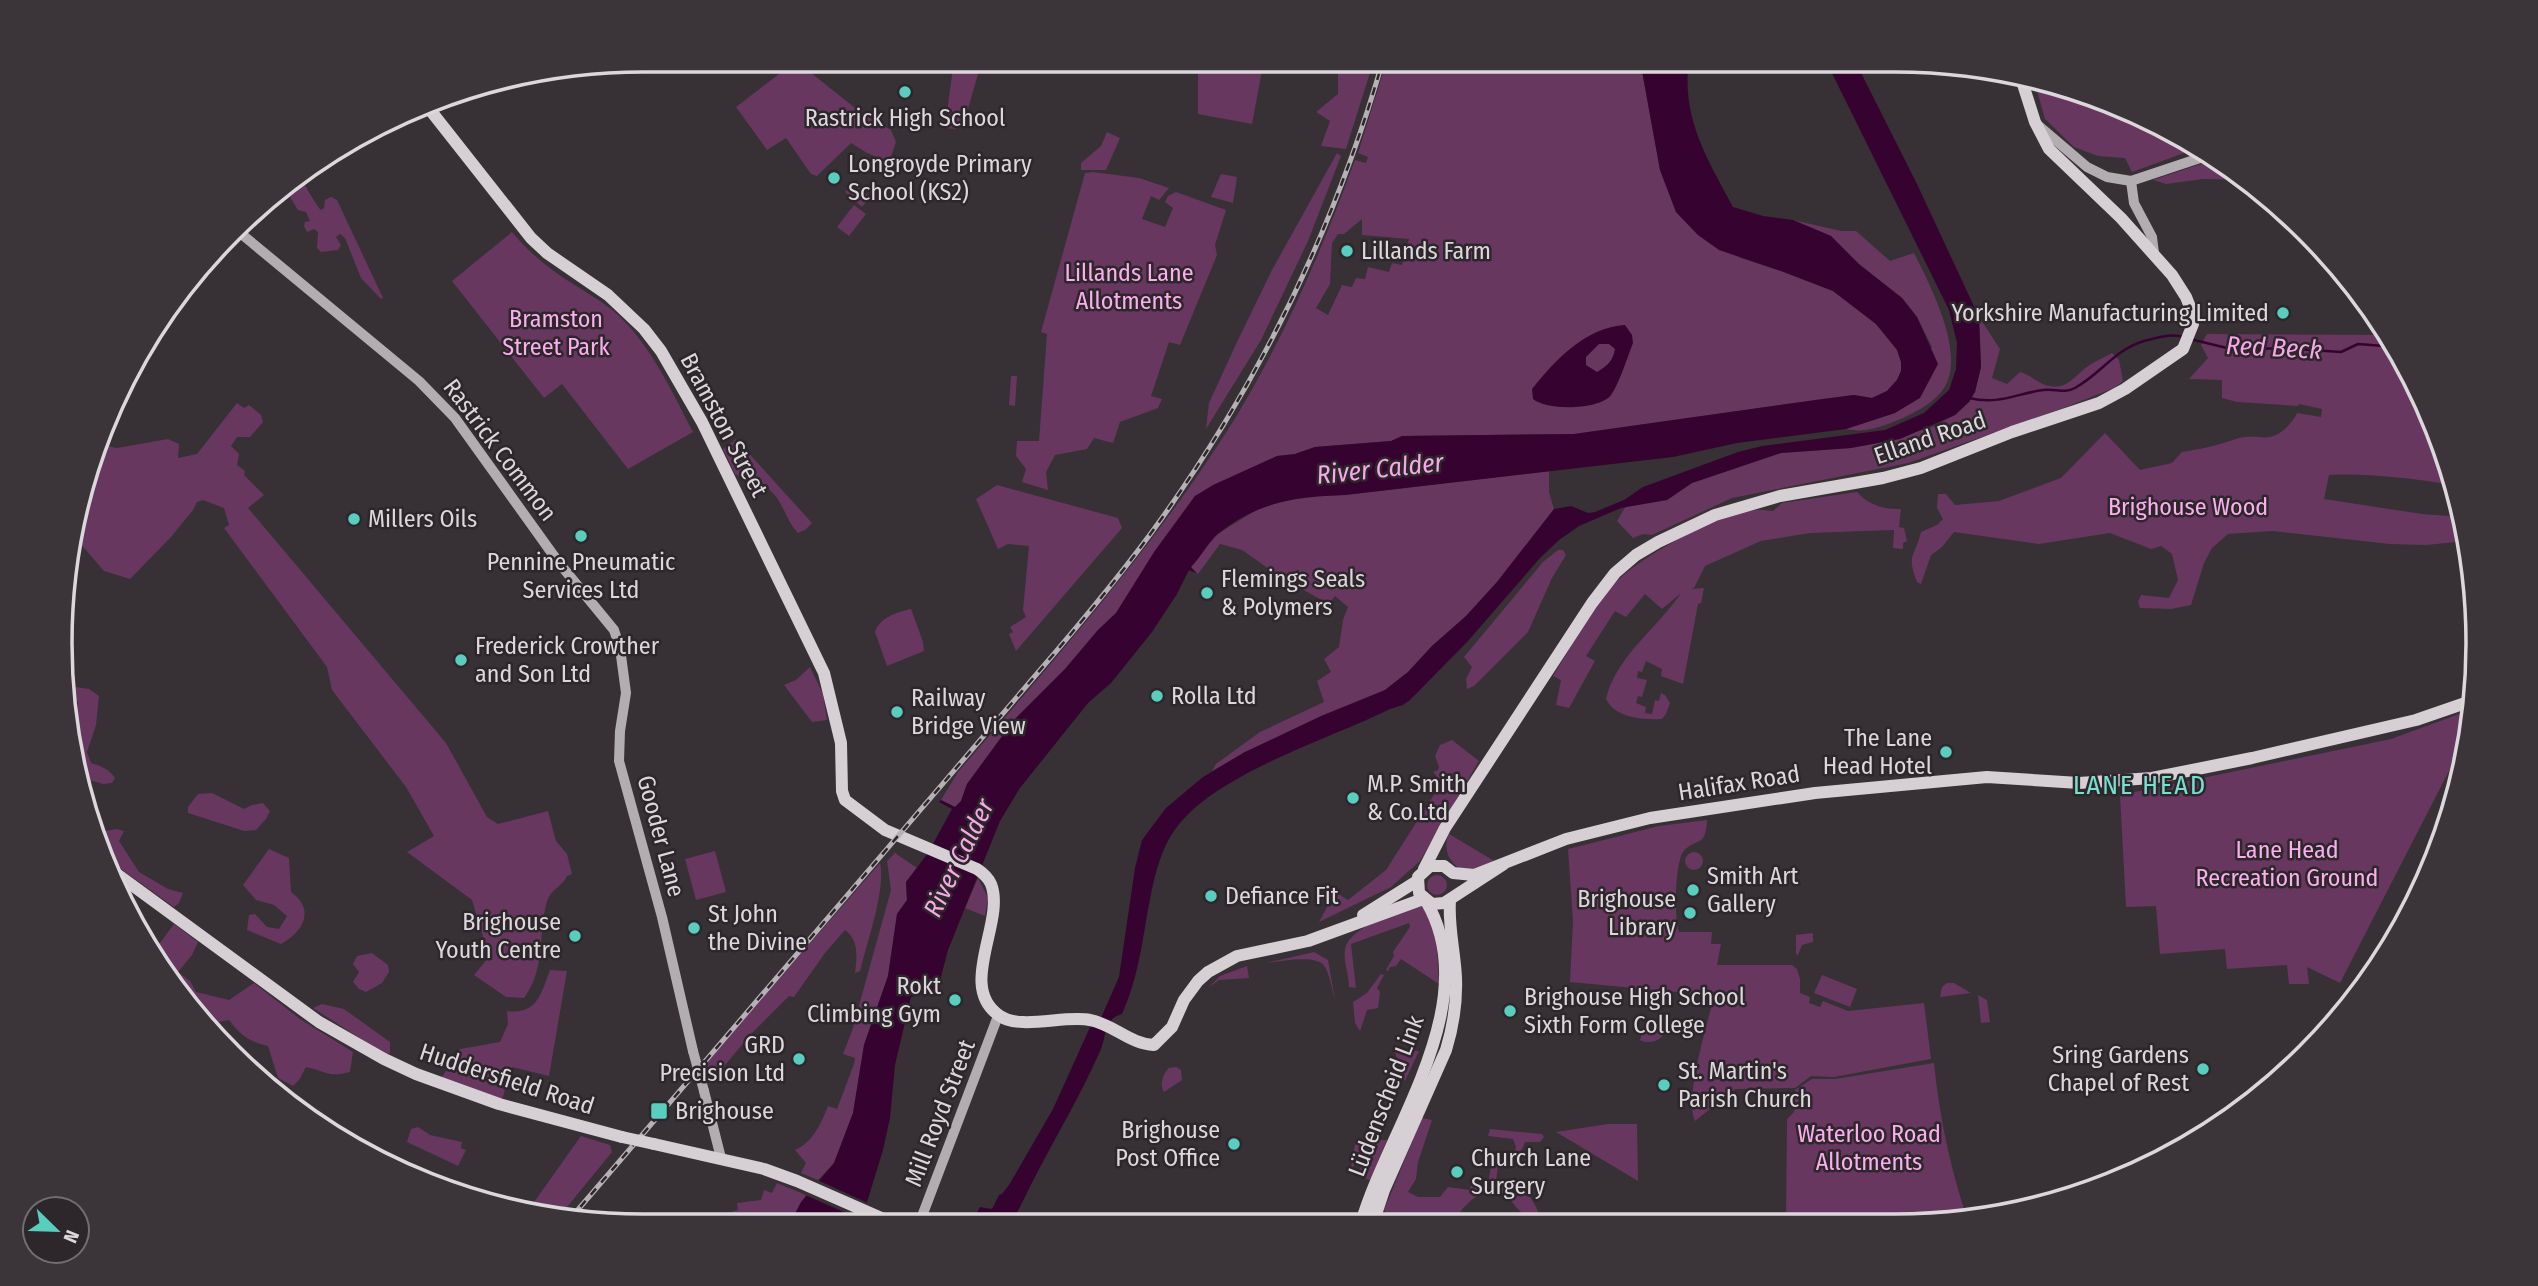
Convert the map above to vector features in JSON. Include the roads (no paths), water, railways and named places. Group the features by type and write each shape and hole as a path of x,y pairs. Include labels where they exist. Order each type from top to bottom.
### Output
{"main road":[{"name":"Elland Road","path":"1424,869 1445,828 1598,595 1620,569 1647,548 1729,509 1793,493 1900,475 2005,435 2090,407 2125,389 2175,357 2190,338 2193,318 2186,297 2154,253 2055,156 2041,136 2024,87"},
{"name":"Bramston Street","path":"432,112 531,237 547,253 618,304 644,329 671,368 702,422 824,673 841,743 842,791 845,800 877,825 977,869 992,886 994,901 983,962 982,985 987,1003 998,1016"},
{"name":"Halifax Road","path":"1424,869 1430,866 1474,875 1566,839 1650,818 1815,793 1987,777 2079,783 2152,778 2416,720 2462,704"},
{"path":"1417,881 1419,894 1424,900 1438,905 1451,899 1457,885 1442,851 1445,828"},
{"name":"Halifax Road","path":"1451,899 1504,863"},
{"path":"1329,933 1392,899 1417,881 1424,869"},
{"name":"Huddersfield Road","path":"123,878 319,1022 383,1059 449,1087 499,1104 622,1137 764,1169 872,1214"},
{"name":"Lüdenscheid Link","path":"1376,1214 1446,1050 1451,1032 1456,997 1449,916 1451,899"},
{"path":"998,1016 1013,1021 1084,1019 1098,1022 1142,1044 1154,1045 1172,1027 1184,1000 1198,981 1208,972 1237,956 1308,941 1424,900"},
{"name":"Lüdenscheid Link","path":"1364,1214 1428,1061 1439,1024 1443,1001 1443,957 1435,916 1424,900"}],"street":[{"path":"2035,122 2087,167 2107,177 2131,181 2198,159"},
{"path":"2131,181 2134,203 2152,237 2154,253"},
{"name":"Rastrick Common","path":"243,235 438,399 477,447 559,563 614,630"},
{"name":"Gooder Lane","path":"614,630 620,648 626,693 620,731 620,761 668,940 721,1158"},
{"name":"Mill Royd Street","path":"923,1214 998,1016"}],"water":[{"name":"River Calder","path":"1642,72 1688,72 1689,101 1698,137 1733,207 1763,216 1793,220 1831,236 1859,264 1902,298 1917,317 1938,364 1920,398 1895,413 1846,429 1737,443 1673,457 1310,497 1263,508 1233,523 1211,541 1191,567 1196,573 1189,570 1152,632 1111,683 1088,703 1020,788 1000,821 948,950 936,996 927,992 911,997 895,1065 890,1118 883,1150 863,1214 795,1214 801,1202 834,1163 853,1113 864,1045 888,976 897,914 907,900 906,882 928,853 952,809 939,802 941,800 955,807 961,801 967,784 1014,720 1116,613 1154,552 1195,496 1277,456 1295,454 1315,447 1391,441 1402,436 1574,434 1854,395 1872,398 1887,391 1897,380 1901,362 1897,350 1876,324 1833,291 1719,250 1698,235 1676,212 1660,170"},
{"path":"1831,72 1861,72 1979,317 1981,367 1975,392 1969,402 1955,415 1900,439 1851,448 1781,453 1692,483 1667,500 1621,508 1579,526 1540,558 1468,641 1410,700 1273,760 1215,792 1192,811 1170,836 1164,848 1150,897 1129,998 1122,1014 1109,1024 1092,1069 1016,1214 976,1214 980,1207 992,1209 999,1195 1009,1185 1053,1109 1091,1025 1097,1027 1119,977 1135,868 1142,840 1166,808 1203,777 1245,752 1321,716 1385,690 1408,672 1466,616 1497,582 1554,509 1571,506 1588,513 1595,512 1624,500 1643,487 1738,452 1762,446 1885,430 1924,413 1949,390 1956,369 1957,343 1949,310"},
{"path":"1625,325 1632,335 1633,343 1611,395 1596,404 1573,407 1550,406 1533,399 1532,389 1561,357 1584,338 1611,327","holes":["1599,344 1609,344 1615,349 1607,365 1597,372 1586,365 1586,357"]}],"waterway":[{"name":"Red Beck","path":"1969,398 1998,400 2043,390 2071,390 2129,347 2164,336 2184,337"},
{"name":"Red Beck","path":"2190,339 2235,350 2282,348 2341,352 2358,344 2383,346"}],"railway":[{"path":"578,1210 1068,638 1162,518 1232,411 1292,298 1343,181 1379,72"}],"place":[{"name":"Rastrick High School","path":"905,92"},
{"name":"Longroyde Primary School (KS2)","path":"834,178"},
{"name":"Lillands Farm","path":"1347,251"},
{"name":"Yorkshire Manufacturing Limited","path":"2283,313"},
{"name":"Millers Oils","path":"354,519"},
{"name":"Pennine Pneumatic Services Ltd","path":"581,536"},
{"name":"Flemings Seals & Polymers","path":"1207,593"},
{"name":"Frederick Crowther and Son Ltd","path":"461,660"},
{"name":"Rolla Ltd","path":"1157,696"},
{"name":"Railway Bridge View","path":"897,712"},
{"name":"The Lane Head Hotel","path":"1946,752"},
{"name":"M.P. Smith & Co.Ltd","path":"1353,798"},
{"name":"Smith Art Gallery","path":"1693,890"},
{"name":"Defiance Fit","path":"1211,896"},
{"name":"Brighouse Library","path":"1690,913"},
{"name":"St John the Divine","path":"694,928"},
{"name":"Brighouse Youth Centre","path":"575,936"},
{"name":"Rokt Climbing Gym","path":"955,1000"},
{"name":"Brighouse High School Sixth Form College","path":"1510,1011"},
{"name":"GRD Precision Ltd","path":"799,1059"},
{"name":"Sring Gardens Chapel of Rest","path":"2203,1069"},
{"name":"St. Martin's Parish Church","path":"1664,1085"},
{"name":"Brighouse","path":"659,1111"},
{"name":"Brighouse Post Office","path":"1234,1144"},
{"name":"Church Lane Surgery","path":"1457,1172"}],"district":[{"name":"LANE HEAD","path":"2140,785"}],"park label":[{"name":"Lillands Lane Allotments","path":"1129,287"},
{"name":"Bramston Street Park","path":"556,333"},
{"name":"Brighouse Wood","path":"2188,507"},
{"name":"Lane Head Recreation Ground","path":"2287,864"},
{"name":"Waterloo Road Allotments","path":"1869,1148"}]}
